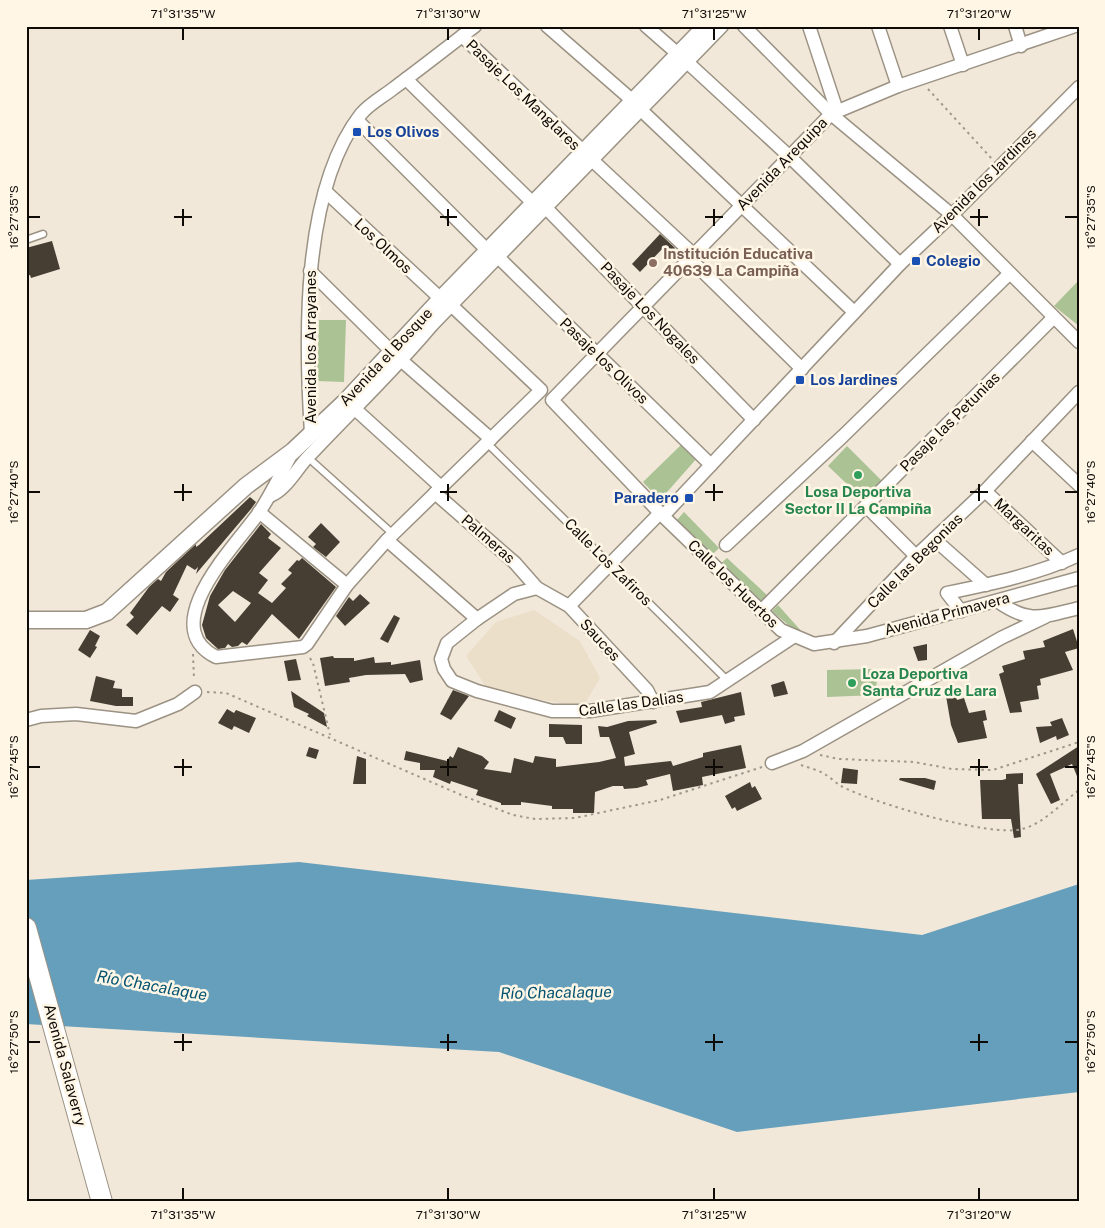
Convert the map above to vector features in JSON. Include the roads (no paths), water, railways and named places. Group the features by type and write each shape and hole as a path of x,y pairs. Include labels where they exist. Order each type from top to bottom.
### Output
{"main road":[{"name":"Avenida Salaverry","path":"26,928 102,1202"}],"street":[{"name":"Avenida los Arrayanes","path":"311,433 310,271 325,192 339,153 362,113 475,26"},
{"path":"547,26 637,105 741,207 854,312"},
{"path":"646,26 790,157 900,264"},
{"name":"Avenida el Bosque","path":"26,620 86,620 107,612 246,486 293,451 397,356 446,302 540,206 570,168 589,157 619,116 637,105 683,58 706,26"},
{"path":"683,58 722,26"},
{"path":"744,26 834,112 952,215 1079,342"},
{"path":"809,26 834,112"},
{"path":"878,26 898,86"},
{"path":"950,26 962,65"},
{"path":"1015,26 1021,46"},
{"name":"Avenida Arequipa","path":"662,515 552,400 834,112 898,86 1021,46 1075,26"},
{"name":"Pasaje Los Manglares","path":"462,36 692,257 802,369"},
{"name":"Pasaje Los Nogales","path":"406,79 644,306 754,420"},
{"name":"Avenida los Jardines","path":"569,606 712,465 900,264 952,215 998,166 1079,87"},
{"path":"540,206 637,105"},
{"name":"Pasaje los Olivos","path":"358,120 493,255 712,465"},
{"name":"Los Olmos","path":"325,192 542,390 489,441"},
{"path":"293,451 259,512 198,596 193,622 197,640 204,651 216,657 303,647 307,644 347,585 390,537 489,441 397,356 310,271"},
{"path":"726,546 843,436 1009,274"},
{"name":"Pasaje las Petunias","path":"761,611 1053,318"},
{"path":"267,498 279,492 307,457 355,409 397,356"},
{"name":"Calle las Begonias","path":"834,643 916,556 986,491 1079,392"},
{"name":"Palmeras","path":"355,409 515,562 538,588"},
{"path":"1032,440 1079,485"},
{"name":"Margaritas","path":"986,491 1062,563"},
{"path":"866,506 916,556"},
{"path":"259,512 347,585"},
{"name":"Calle los Huertos","path":"662,515 781,630 793,637 814,644"},
{"path":"390,537 477,619 514,594 538,588"},
{"path":"934,539 986,585"},
{"path":"961,611 947,593 986,585 1062,563 1079,555"},
{"name":"Avenida Primavera","path":"814,644 834,643 961,611 1079,578"},
{"name":"Sauces","path":"538,588 569,606 647,690 653,702"},
{"path":"997,601 1013,613 1030,617 1045,617"},
{"path":"772,764 803,751 1001,638 1045,617 1079,608"},
{"name":"Calle las Dalias","path":"477,619 448,644 441,658 444,669 452,681 477,691 552,711 590,711 710,692 793,637"},
{"path":"26,720 41,716 76,714 136,721 178,704 194,692"}],"lane":[{"path":"26,240 43,234"},
{"name":"Calle Los Zafiros","path":"489,441 729,681"},
{"path":"313,462 390,537"}],"water":[{"name":"Río Chacalaque","path":"299,862 922,935 1079,884 1079,1092 737,1132 499,1052 26,1024 26,880"}],"place":[{"name":"Los Olivos","path":"357,132"},
{"name":"Colegio","path":"916,261"},
{"name":"Institución Educativa 40639 La Campiña","path":"653,263"},
{"name":"Los Jardines","path":"800,380"},
{"name":"Losa Deportiva Sector II La Campiña","path":"858,475"},
{"name":"Paradero","path":"689,498"},
{"name":"Loza Deportiva Santa Cruz de Lara","path":"852,683"}]}
